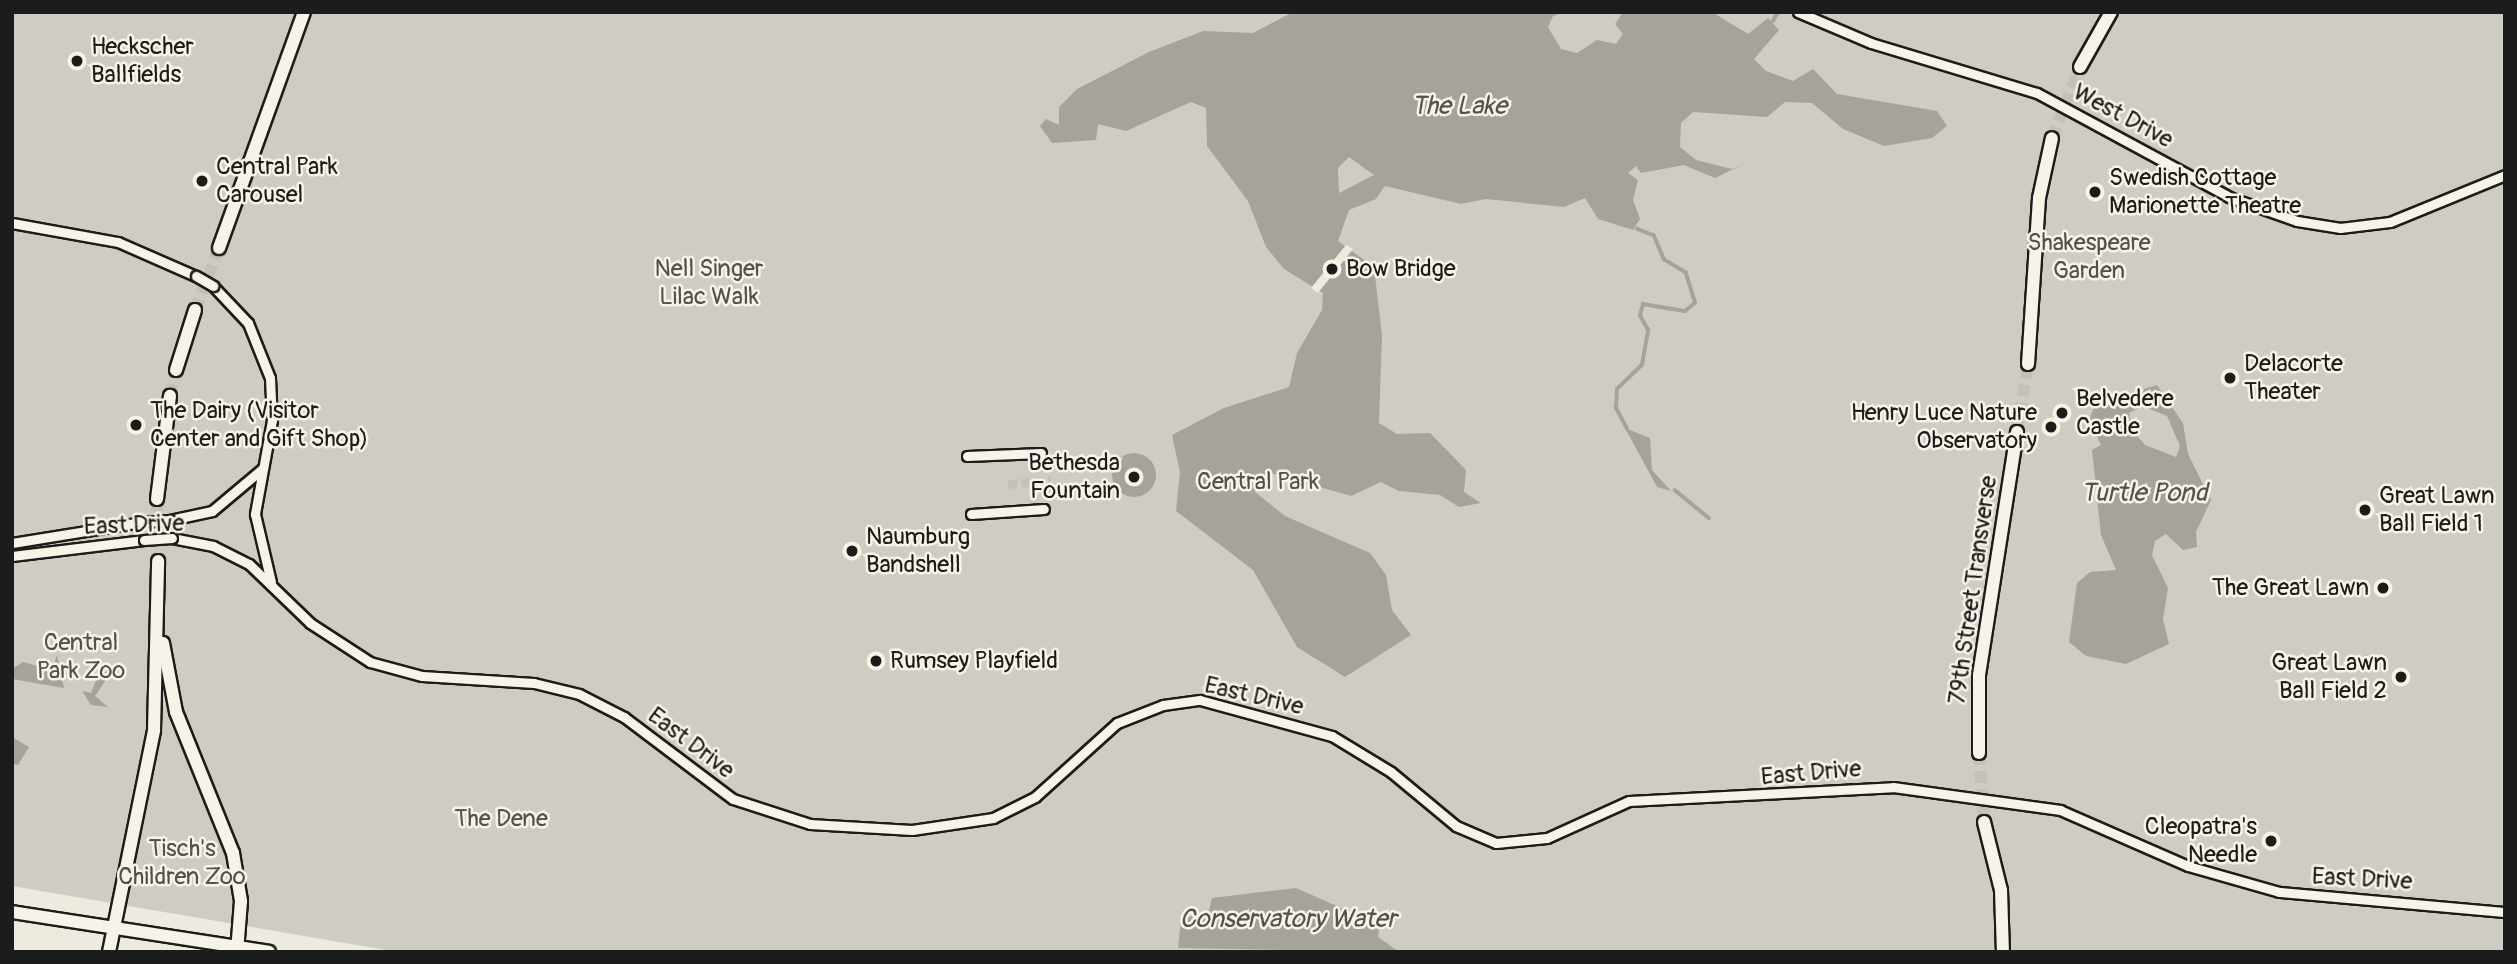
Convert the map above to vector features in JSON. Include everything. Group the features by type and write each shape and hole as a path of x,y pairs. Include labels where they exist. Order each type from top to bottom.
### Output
{"main road":[{"path":"219,248 304,12"},
{"path":"2080,67 2111,12"},
{"path":"2028,364 2038,205 2052,138"},
{"path":"176,370 195,310"},
{"path":"157,499 170,396"},
{"name":"79th Street Transverse","path":"1979,754 1979,675 2017,432"},
{"path":"109,952 131,834 146,778 156,712 158,561"},
{"path":"158,612 173,700 219,814 238,878 237,949"},
{"path":"1984,822 2001,890 2003,952"},
{"path":"12,912 269,952"}],"street":[{"name":"West Drive","path":"1798,12 1871,43 2036,93 2230,197 2283,217 2366,227 2438,205 2505,174"},
{"path":"12,223 108,240 196,276 213,286 248,323 267,368 272,409 262,468 256,533 274,586"},
{"path":"967,456 1041,453"},
{"path":"12,543 170,520 212,511 262,468"},
{"path":"971,514 1044,509"},
{"name":"East Drive","path":"12,556 172,538 233,555 274,586 321,632 393,670 568,690 624,717 744,805 799,823 880,829 954,827 1008,813 1046,787 1102,732 1150,709 1200,700 1264,716 1342,741 1457,826 1496,843 1547,838 1620,803 1893,788 2060,810 2189,866 2279,892 2505,912"}],"green space":[{"name":"Central Park","path":"12,12 2505,12 2505,952 398,952 12,886"}],"water":[{"name":"The Lake","path":"1293,12 1564,12 1553,16 1548,27 1561,49 1577,53 1597,40 1616,44 1623,34 1615,24 1623,12 1712,12 1748,34 1768,18 1779,30 1754,59 1766,71 1793,81 1813,69 1837,94 1937,111 1947,126 1932,138 1884,146 1843,129 1812,103 1785,102 1767,117 1693,112 1681,123 1680,147 1696,160 1732,169 1748,162 1715,178 1684,165 1641,173 1636,166 1628,173 1638,180 1633,200 1640,219 1633,230 1598,219 1585,198 1564,207 1486,199 1461,204 1385,186 1376,199 1349,210 1338,241 1374,267 1382,335 1379,423 1397,434 1430,433 1466,470 1464,492 1481,503 1459,507 1440,495 1399,491 1381,482 1351,496 1274,474 1257,478 1255,492 1285,516 1370,553 1386,575 1392,610 1411,635 1345,677 1297,647 1253,570 1176,511 1180,472 1172,435 1224,408 1289,387 1297,353 1322,310 1323,293 1284,269 1266,247 1248,201 1207,146 1206,108 1191,102 1126,131 1098,124 1096,140 1052,143 1040,126 1046,119 1059,125 1059,107 1077,89 1149,52 1203,31 1253,33","holes":["1349,157 1374,175 1339,193 1338,168"]},
{"name":"Turtle Pond","path":"2157,385 2183,423 2188,454 2211,500 2196,532 2197,547 2183,550 2166,534 2155,541 2152,555 2168,588 2163,619 2169,644 2126,664 2086,656 2069,642 2077,583 2090,572 2116,570 2101,535 2092,450 2101,445 2089,421 2094,406 2108,407 2111,399","holes":["2142,406 2167,416 2180,446 2176,457 2145,445 2132,430 2129,413"]},
{"path":"1625,428 1650,438 1652,470 1671,491 1657,487"},
{"name":"Bethesda Fountain","path":"1134,453 1143,454 1150,459 1155,466 1155,484 1150,491 1143,496 1134,497 1125,496 1118,491 1113,484 1112,475 1113,466 1118,459 1125,454"},
{"path":"57,655 64,688 12,679 12,669 23,662 52,670"},
{"path":"114,668 95,696 108,707 91,705 82,691 91,693 98,675"},
{"path":"12,737 29,747 18,765 12,764"},
{"name":"Conservatory Water","path":"1296,888 1380,925 1378,937 1399,952 1178,948 1181,920 1209,910 1212,898"}],"pier":[{"name":"Bow Bridge","path":"1346,245 1353,249 1318,293 1311,288"}],"waterway":[{"path":"1773,21 1778,12"},
{"path":"1627,429 1616,408 1617,389 1642,365 1648,330 1640,316 1643,304 1685,311 1695,303 1686,273 1664,260 1654,236 1637,229"},
{"path":"1675,490 1709,518"}],"tunnel":[{"path":"2052,138 2080,67"},
{"path":"195,310 219,248"},
{"path":"2017,432 2028,364"},
{"path":"170,396 176,370"},
{"path":"1008,484 1051,480"},
{"path":"157,499 158,561"},
{"path":"1979,753 1984,822"}],"place":[{"name":"Heckscher Ballfields","path":"77,61"},
{"name":"Central Park Carousel","path":"202,181"},
{"name":"Swedish Cottage Marionette Theatre","path":"2095,192"},
{"name":"Bow Bridge","path":"1332,269"},
{"name":"Delacorte Theater","path":"2230,378"},
{"name":"Belvedere Castle","path":"2062,413"},
{"name":"The Dairy (Visitor Center and Gift Shop)","path":"136,425"},
{"name":"Henry Luce Nature Observatory","path":"2051,427"},
{"name":"Bethesda Fountain","path":"1134,477"},
{"name":"Great Lawn Ball Field 1","path":"2365,510"},
{"name":"Naumburg Bandshell","path":"852,551"},
{"name":"The Great Lawn","path":"2383,588"},
{"name":"Rumsey Playfield","path":"876,661"},
{"name":"Great Lawn Ball Field 2","path":"2401,677"},
{"name":"Cleopatra's Needle","path":"2271,841"}],"park label":[{"name":"Shakespeare Garden","path":"2089,257"},
{"name":"Nell Singer Lilac Walk","path":"709,283"},
{"name":"Central Park Zoo","path":"81,657"},
{"name":"The Dene","path":"501,819"},
{"name":"Tisch's Children Zoo","path":"182,863"}]}
